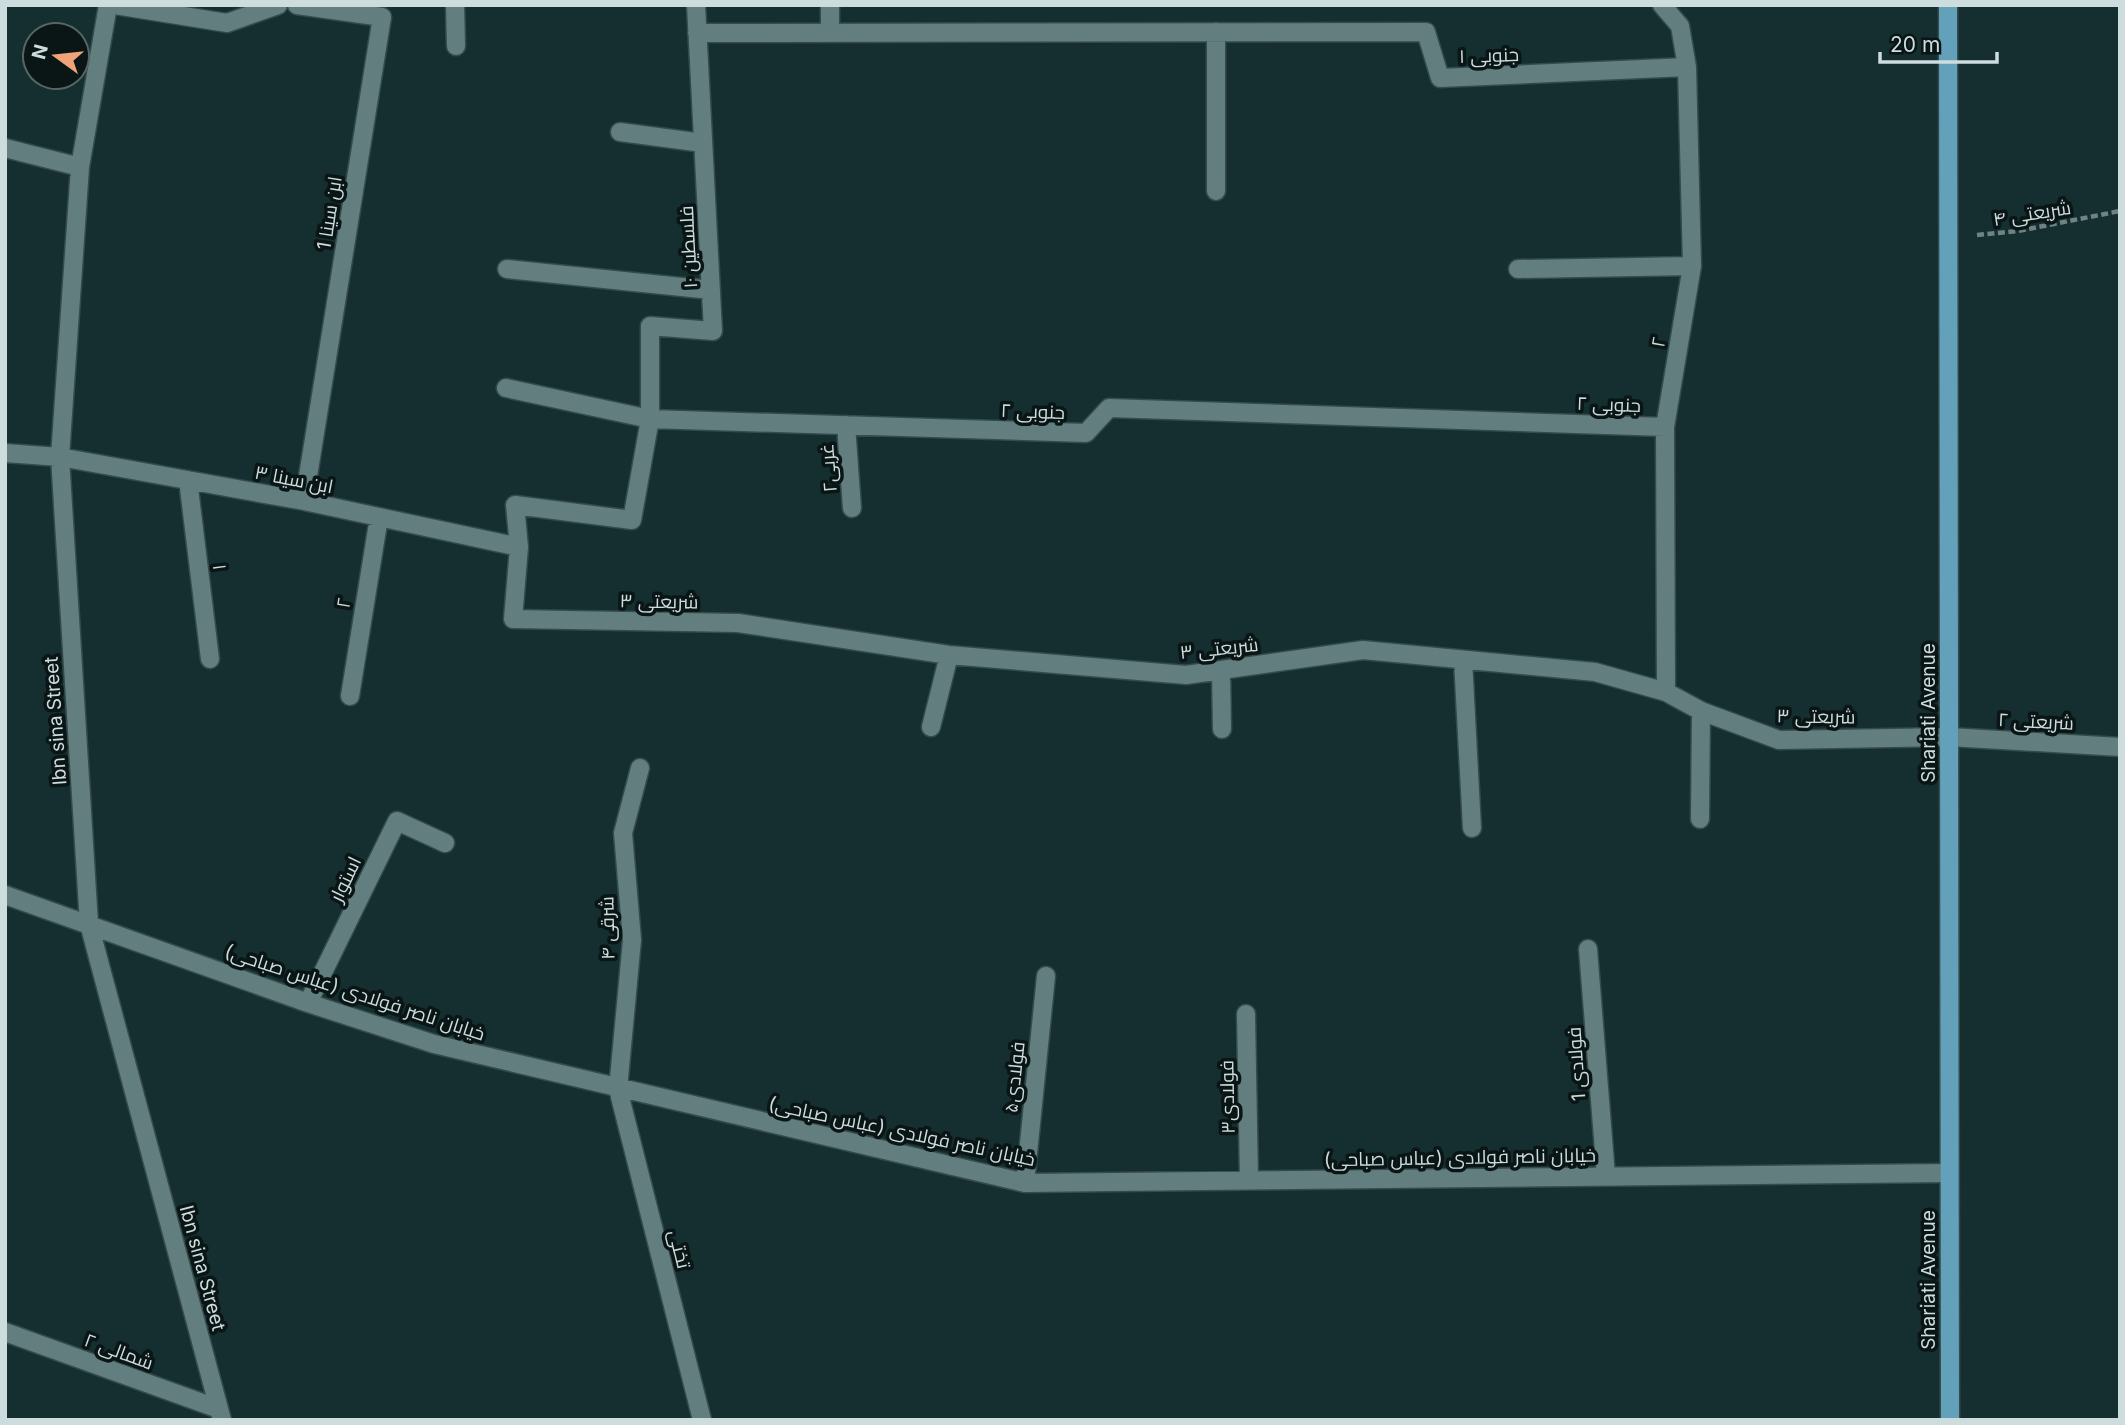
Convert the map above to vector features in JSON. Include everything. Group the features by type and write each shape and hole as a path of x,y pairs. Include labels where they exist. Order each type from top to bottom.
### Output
{"main road":[{"name":"Shariati Avenue","path":"1948,5 1950,1420"}],"street":[{"name":"Ibn sina Street","path":"108,5 80,167 60,457 89,924 220,1414"},
{"path":"115,5 227,23 278,5"},
{"name":"ابن سینا 1","path":"297,5 382,16 304,501"},
{"path":"455,5 456,46"},
{"name":"فلسطین ۱۰","path":"650,419 650,326 713,331 696,5"},
{"path":"830,5 830,33"},
{"name":"۲","path":"1662,5 1680,26 1687,67 1692,266 1665,427 1666,692"},
{"path":"1216,32 1216,191"},
{"name":"۱ جنوبی","path":"697,33 1426,32 1440,78 1687,67"},
{"path":"620,132 703,143"},
{"path":"5,148 80,167"},
{"path":"1518,269 1692,266"},
{"path":"507,270 711,290"},
{"path":"506,388 650,419 632,520 515,505 519,547"},
{"name":"۲ جنوبی","path":"650,419 1086,433 1108,408 1665,427"},
{"name":"غربی۲","path":"846,425 852,508"},
{"name":"ابن سینا ۳","path":"5,453 60,457 304,501 519,547"},
{"name":"۱","path":"188,480 210,659"},
{"name":"۲","path":"349,696 379,517"},
{"name":"شریعتی ۳","path":"519,547 513,619 738,623 949,655 1186,675 1363,650 1595,673 1666,692 1701,711 1779,740 1949,737"},
{"path":"931,727 949,655"},
{"path":"1463,660 1472,828"},
{"path":"1221,670 1222,729"},
{"path":"1700,819 1701,711"},
{"name":"شریعتی ۲","path":"1949,737 2120,747"},
{"name":"۴ شرقی","path":"618,1089 632,940 623,833 640,768"},
{"name":"استوار","path":"308,1003 397,821 445,843"},
{"name":"خیابان ناصر فولادی (عباس صباحی)","path":"5,895 308,1003 434,1044 1025,1183 1949,1173"},
{"name":"فولادی 1","path":"1588,949 1606,1176"},
{"name":"فولادی۵","path":"1025,1183 1046,976"},
{"name":"فولادی۳","path":"1246,1014 1250,1180"},
{"name":"تختی","path":"618,1089 702,1420"},
{"name":"۲ شمالی","path":"5,1332 220,1414"}],"path":[{"name":"شریعتی ۴","path":"1948,238 2018,231 2120,211"}]}
